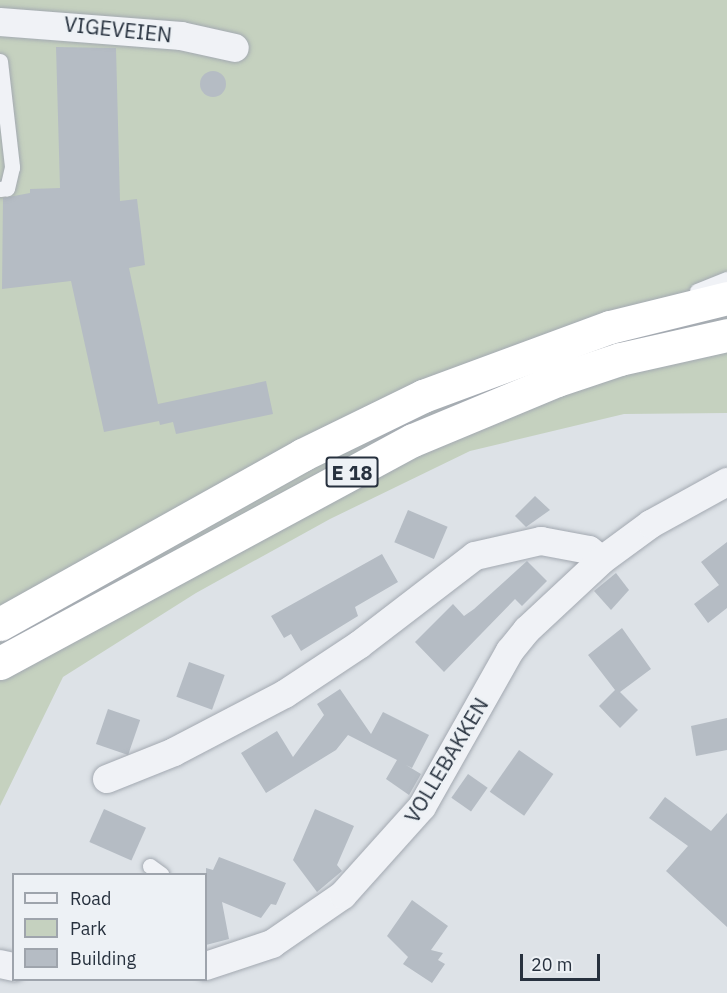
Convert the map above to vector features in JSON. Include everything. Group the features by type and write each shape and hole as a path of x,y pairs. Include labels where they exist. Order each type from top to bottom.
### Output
{"highway":[{"name":"E 18","path":"0,624 322,445 423,396 610,327 727,298"},
{"name":"E 18","path":"0,663 423,435 610,363 727,334"}],"street":[{"name":"VIGEVEIEN","path":"0,22 181,36 235,48"},
{"name":"VOLLEBAKKEN","path":"207,966 272,944 343,895 422,807 510,651 602,560 651,524 727,482"},
{"path":"106,779 174,752 285,694 359,645 475,556 541,541 589,550 602,560"}],"lane":[{"path":"0,62 12,167 7,189 0,189"},
{"path":"610,327 727,279"}],"green space":[{"path":"0,0 727,0 727,413 624,414 470,451 330,519 196,593 63,677 0,806"}],"building":[{"path":"56,47 116,48 120,201 137,199 145,265 129,268 158,404 266,381 273,414 176,434 173,422 160,425 159,421 104,432 71,281 2,289 3,198 30,193 30,189 60,188"},
{"path":"213,71 222,75 226,84 222,93 213,97 204,93 200,84 204,75"},
{"path":"535,496 550,510 526,527 515,516"},
{"path":"408,510 448,527 434,559 394,542"},
{"path":"727,542 727,608 708,623 694,604 719,585 701,562"},
{"path":"382,554 398,582 355,607 358,616 301,651 291,634 284,638 271,616"},
{"path":"527,561 547,581 522,606 515,599 444,672 415,642 453,604 464,616"},
{"path":"616,573 629,590 611,610 594,591"},
{"path":"622,628 651,669 620,692 638,710 620,728 599,706 615,690 588,655"},
{"path":"189,662 225,675 212,710 176,697"},
{"path":"340,689 371,734 383,712 429,735 412,768 406,765 421,774 409,795 386,779 397,760 348,735 336,750 266,793 241,753 277,731 293,757 324,715 317,704"},
{"path":"108,709 140,720 128,755 96,744"},
{"path":"727,718 727,750 696,756 691,726"},
{"path":"519,750 553,774 524,816 490,792"},
{"path":"468,774 488,788 471,812 451,798"},
{"path":"665,797 711,831 727,813 727,927 666,871 688,846 649,818"},
{"path":"104,809 146,828 131,861 89,842"},
{"path":"315,809 354,826 337,865 342,871 317,892 293,860"},
{"path":"219,857 286,883 276,905 271,904 261,918 222,902 229,939 207,945 206,868 213,870"},
{"path":"412,900 448,926 431,950 443,953 438,960 445,964 432,983 403,964 408,957 387,936"}]}
